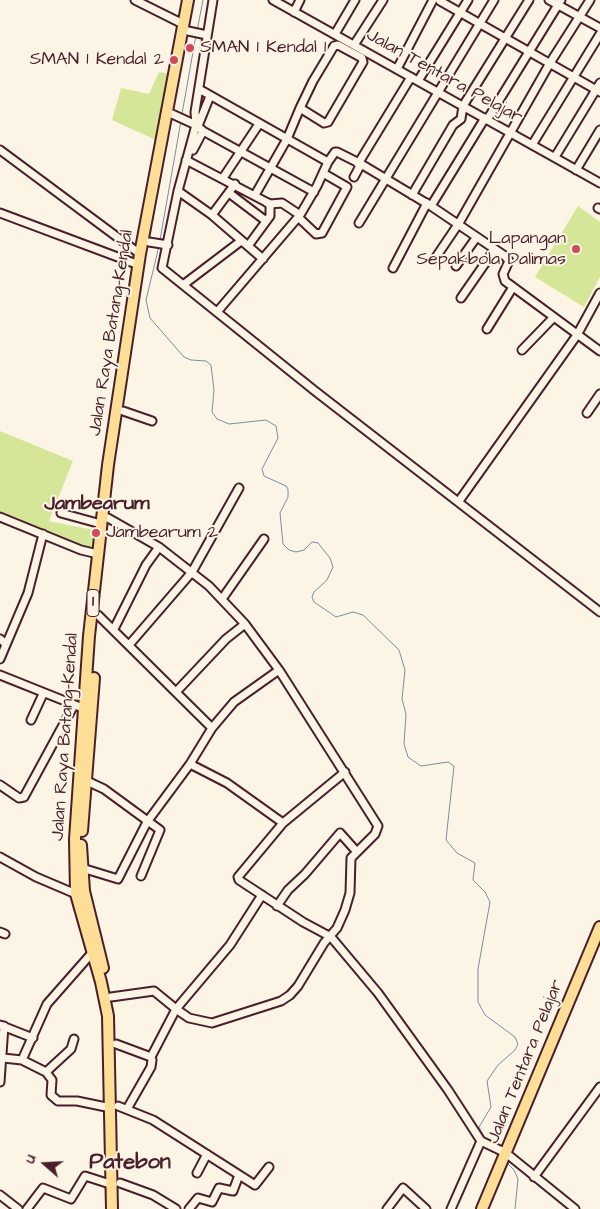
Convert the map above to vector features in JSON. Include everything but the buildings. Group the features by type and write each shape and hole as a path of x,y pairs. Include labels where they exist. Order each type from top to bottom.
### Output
{"highway":[{"name":"Jalan Raya Batang-Kendal","path":"119,1108 108,1016 101,982 91,954 76,894 75,839 85,709 98,615 105,521 138,265 189,29 188,0"},
{"name":"Jalan Raya Batang-Kendal","path":"119,1209 116,1184 115,1121 119,1108 116,1044 111,997 84,891 82,868 81,840 87,781 89,691 98,554 176,116 194,0"},
{"name":"Jalan Tentara Pelajar","path":"482,1209 600,927"},
{"name":"Jalan Raya Batang-Kendal","path":"112,1209 116,1184"}],"street":[{"path":"134,0 189,29 205,35"},
{"path":"196,126 195,112 205,35 214,0"},
{"name":"Jalan Tentara Pelajar","path":"273,0 576,170 599,180"},
{"path":"294,12 300,0"},
{"path":"335,34 355,0"},
{"path":"354,45 383,0"},
{"path":"397,69 437,0 574,77 599,88 555,158"},
{"path":"418,80 468,0"},
{"path":"359,223 494,0"},
{"path":"412,194 453,125 464,116 464,106 529,0"},
{"path":"549,0 559,3 600,28"},
{"path":"434,260 459,223 550,62 590,0"},
{"path":"392,268 429,205 559,3"},
{"path":"532,145 600,34"},
{"path":"255,195 271,168 300,108 334,46 338,45 362,58 363,62 327,123 300,108"},
{"path":"354,177 411,77"},
{"path":"199,89 328,162"},
{"path":"210,96 196,126 178,191 162,268 600,612"},
{"path":"176,116 314,192"},
{"path":"223,178 259,124"},
{"path":"576,170 600,130"},
{"path":"0,150 140,254"},
{"path":"217,312 299,216 314,192 328,162 337,152 385,178 459,223 476,238 508,258 503,278 553,318 600,351"},
{"path":"187,159 270,204 282,203 299,216 316,234 322,233 347,187 323,173"},
{"path":"212,216 234,184"},
{"path":"178,191 212,216 263,259"},
{"path":"229,193 266,221"},
{"path":"248,246 270,216 270,204"},
{"path":"0,213 138,265"},
{"path":"456,266 476,238"},
{"path":"183,286 241,241"},
{"path":"153,243 167,245"},
{"path":"461,298 495,249"},
{"path":"487,329 513,287"},
{"path":"459,501 576,335 600,293"},
{"path":"522,350 553,318"},
{"path":"588,413 600,394"},
{"path":"123,411 152,421"},
{"path":"129,645 192,572 239,488"},
{"path":"61,513 105,521 160,547 222,599 245,624 279,670 378,826 376,834 351,858 350,893 345,910 331,937 324,943 298,986 281,1001 212,1023 189,1018 154,991 111,997"},
{"path":"0,517 98,554"},
{"path":"0,659 3,642 28,592 43,534"},
{"path":"222,599 264,539"},
{"path":"114,629 146,565 160,547"},
{"path":"98,615 212,728"},
{"path":"176,692 226,639 245,624"},
{"path":"82,868 118,879 147,822 190,764 212,728 234,702 279,670"},
{"path":"0,675 43,694 85,709"},
{"path":"31,720 43,694"},
{"path":"0,785 19,798 24,797 74,705"},
{"path":"190,764 227,783 283,823"},
{"path":"345,772 283,823 238,877 239,880 277,906 331,937 383,1000 482,1141 491,1144 505,1154 575,1209"},
{"path":"87,781 104,789 161,831 142,876"},
{"path":"277,906 288,890 305,874 340,833 357,852"},
{"path":"0,856 36,877 76,894"},
{"path":"119,1108 151,1067 151,1057 176,1009 230,946 262,895"},
{"path":"22,1060 47,1004 91,954"},
{"path":"0,1082 3,1058 2,1025 33,1038"},
{"path":"46,1072 70,1049 74,1039"},
{"path":"116,1044 151,1057"},
{"path":"3,1058 22,1060 46,1072 52,1080 51,1095 58,1101 77,1101 119,1108 153,1120 255,1185 269,1167"},
{"path":"534,1177 600,1087"},
{"path":"452,1209 482,1141"},
{"path":"196,1173 207,1154"},
{"path":"189,1209 198,1198 213,1202 219,1188 233,1191 239,1175"},
{"path":"27,1209 43,1188 70,1199 85,1176 153,1196 176,1209"},
{"path":"387,1209 401,1188 404,1188 426,1209"},
{"path":"0,1195 18,1209"}],"green space":[{"path":"159,72 172,74 158,141 112,120 121,88 149,94"},
{"name":"Lapangan Sepakbola Dalimas","path":"578,206 600,222 600,277 584,307 535,277"},
{"path":"0,431 73,461 49,521 94,530 92,550 0,514"}],"waterway":[{"path":"197,31 203,0"},
{"path":"182,114 196,35"},
{"path":"160,240 181,121"},
{"path":"159,246 146,300 150,318 184,357 191,360 206,361 211,365 214,390 212,412 217,419 229,424 266,420 276,426 278,438 262,469 264,476 286,486 288,489 288,497 280,513 283,544 289,550 296,552 304,550 312,542 318,543 330,558 333,567 327,580 314,592 312,597 314,602 336,617 353,612 363,615 399,650 405,670 402,699 406,714 404,744 408,757 421,766 448,762 454,766 446,840 457,853 475,863 473,880 485,892 490,902 478,969 478,1002 485,1015 515,1037 518,1044 515,1050 498,1065 487,1081 491,1107 479,1127 485,1139"},
{"path":"506,1162 514,1170 518,1179 515,1209"}],"place":[{"name":"SMAN 1 Kendal 1","path":"190,48"},
{"name":"SMAN 1 Kendal 2","path":"174,60"},
{"name":"Lapangan Sepakbola Dalimas","path":"576,249"},
{"name":"Jambearum 2","path":"96,533"}],"district":[{"name":"Jambearum","path":"97,505"},
{"name":"Patebon","path":"130,1163"}]}
